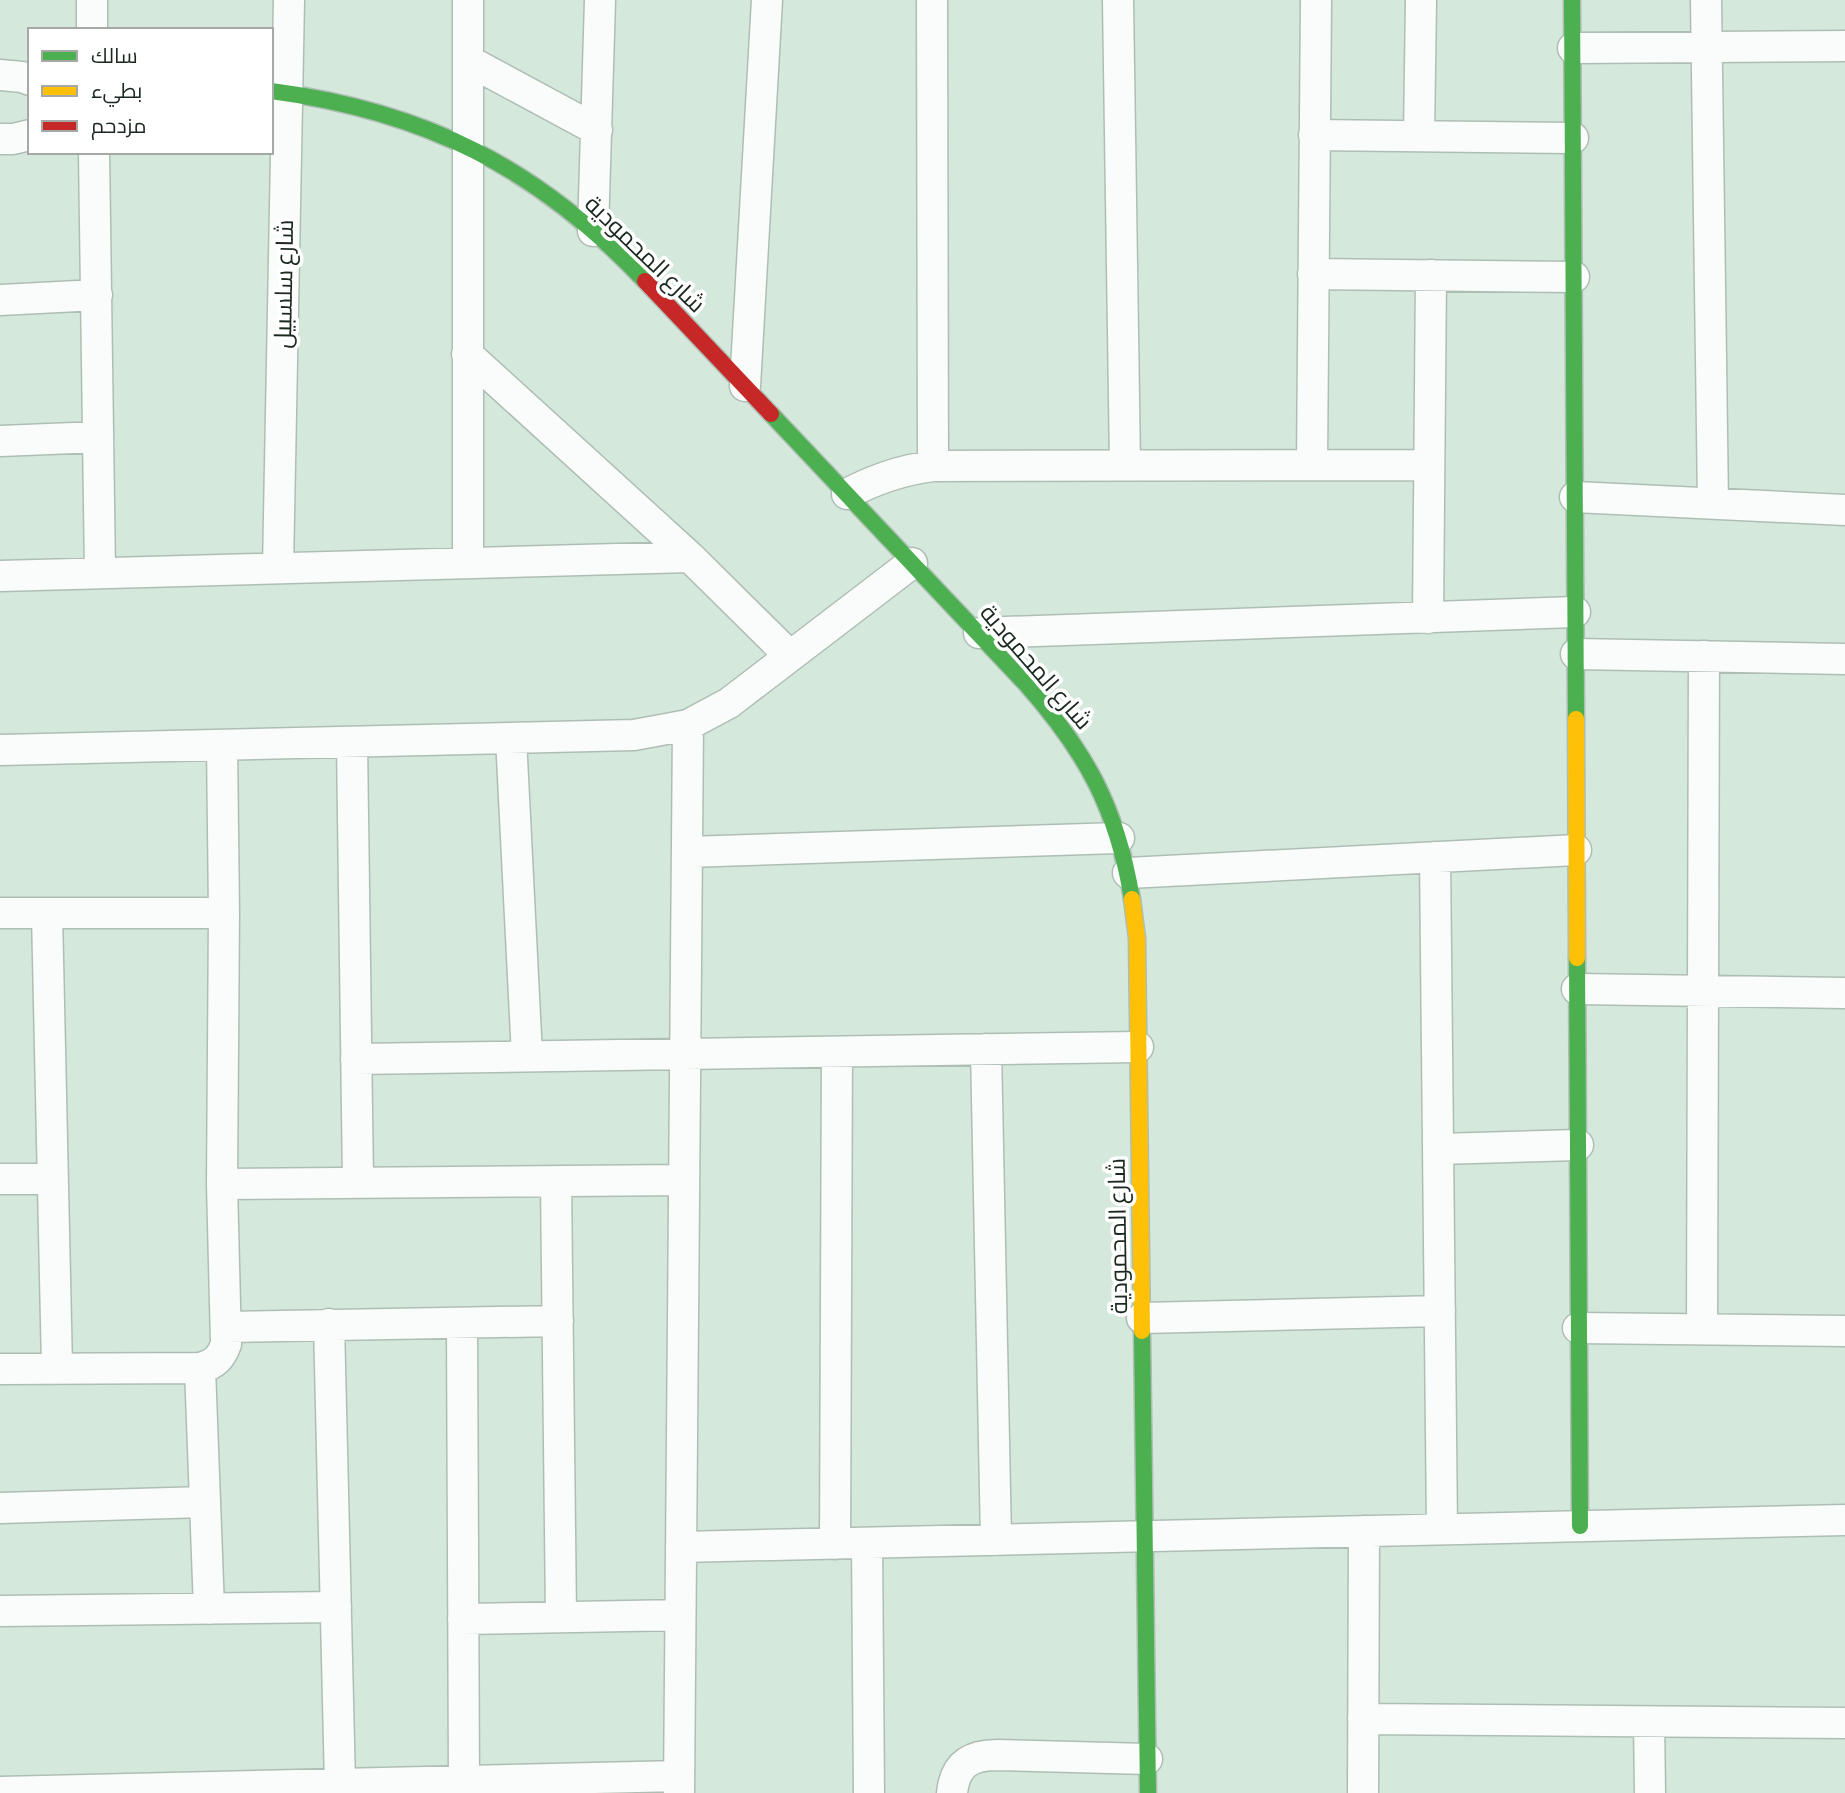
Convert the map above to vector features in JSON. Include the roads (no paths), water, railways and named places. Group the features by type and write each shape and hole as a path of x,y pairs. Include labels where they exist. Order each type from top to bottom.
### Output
{"street":[{"path":"92,0 92,28"},
{"name":"شارع سلسبيل","path":"278,568 279,92 289,0"},
{"path":"468,0 468,563"},
{"path":"593,231 600,0"},
{"path":"745,386 767,0"},
{"path":"932,0 933,466"},
{"path":"1118,0 1125,465"},
{"path":"1312,465 1316,0"},
{"path":"1419,136 1421,0"},
{"path":"1572,0 1580,1526"},
{"path":"1706,0 1713,503"},
{"path":"1573,48 1845,46"},
{"path":"469,61 597,130"},
{"path":"0,75 28,79"},
{"name":"شارع المحمودية","path":"279,92 338,102 399,118 470,148 534,185 565,207 625,260 979,633 1050,711 1072,740 1090,771 1119,838 1128,873 1137,939 1148,1793"},
{"path":"0,139 28,135"},
{"path":"1314,135 1573,138"},
{"path":"94,154 100,573"},
{"path":"1313,274 1574,277"},
{"path":"1428,618 1431,275"},
{"path":"0,300 97,295"},
{"path":"467,354 690,557 789,656"},
{"path":"0,441 98,437"},
{"path":"847,494 888,475 933,466 1428,465"},
{"path":"1575,498 1845,510"},
{"path":"0,576 690,557"},
{"path":"0,750 634,735 688,724 729,703 912,563"},
{"path":"979,633 1575,612"},
{"path":"1576,654 1845,659"},
{"path":"1702,1329 1704,656"},
{"path":"0,1792 464,1782 551,1786 679,1785 688,724"},
{"path":"511,738 527,1056"},
{"path":"352,742 358,1183"},
{"path":"0,1369 200,1368 210,1366 223,1353 226,1327 222,1184 222,745"},
{"path":"687,852 1119,838"},
{"path":"1128,873 1576,849"},
{"path":"1435,857 1442,1530"},
{"path":"0,913 224,914"},
{"path":"47,913 57,1368"},
{"path":"1577,989 1845,993"},
{"path":"356,1059 1138,1047"},
{"path":"986,1049 996,1540"},
{"path":"835,1544 837,1052"},
{"path":"1439,1149 1577,1145"},
{"path":"0,1179 53,1179"},
{"path":"222,1184 684,1180"},
{"path":"556,1182 561,1617"},
{"path":"1142,1318 1440,1311"},
{"path":"226,1327 558,1321"},
{"path":"462,1322 464,1782"},
{"path":"329,1324 340,1785"},
{"path":"1578,1328 1845,1331"},
{"path":"200,1368 209,1609"},
{"path":"0,1508 205,1502"},
{"path":"681,1547 1845,1520"},
{"path":"1363,1793 1364,1531"},
{"path":"867,1543 869,1793"},
{"path":"0,1611 336,1608"},
{"path":"463,1619 680,1615"},
{"path":"1363,1719 1845,1723"},
{"path":"1649,1722 1650,1793"},
{"path":"952,1793 954,1780 966,1762 987,1755 1147,1759"}]}
